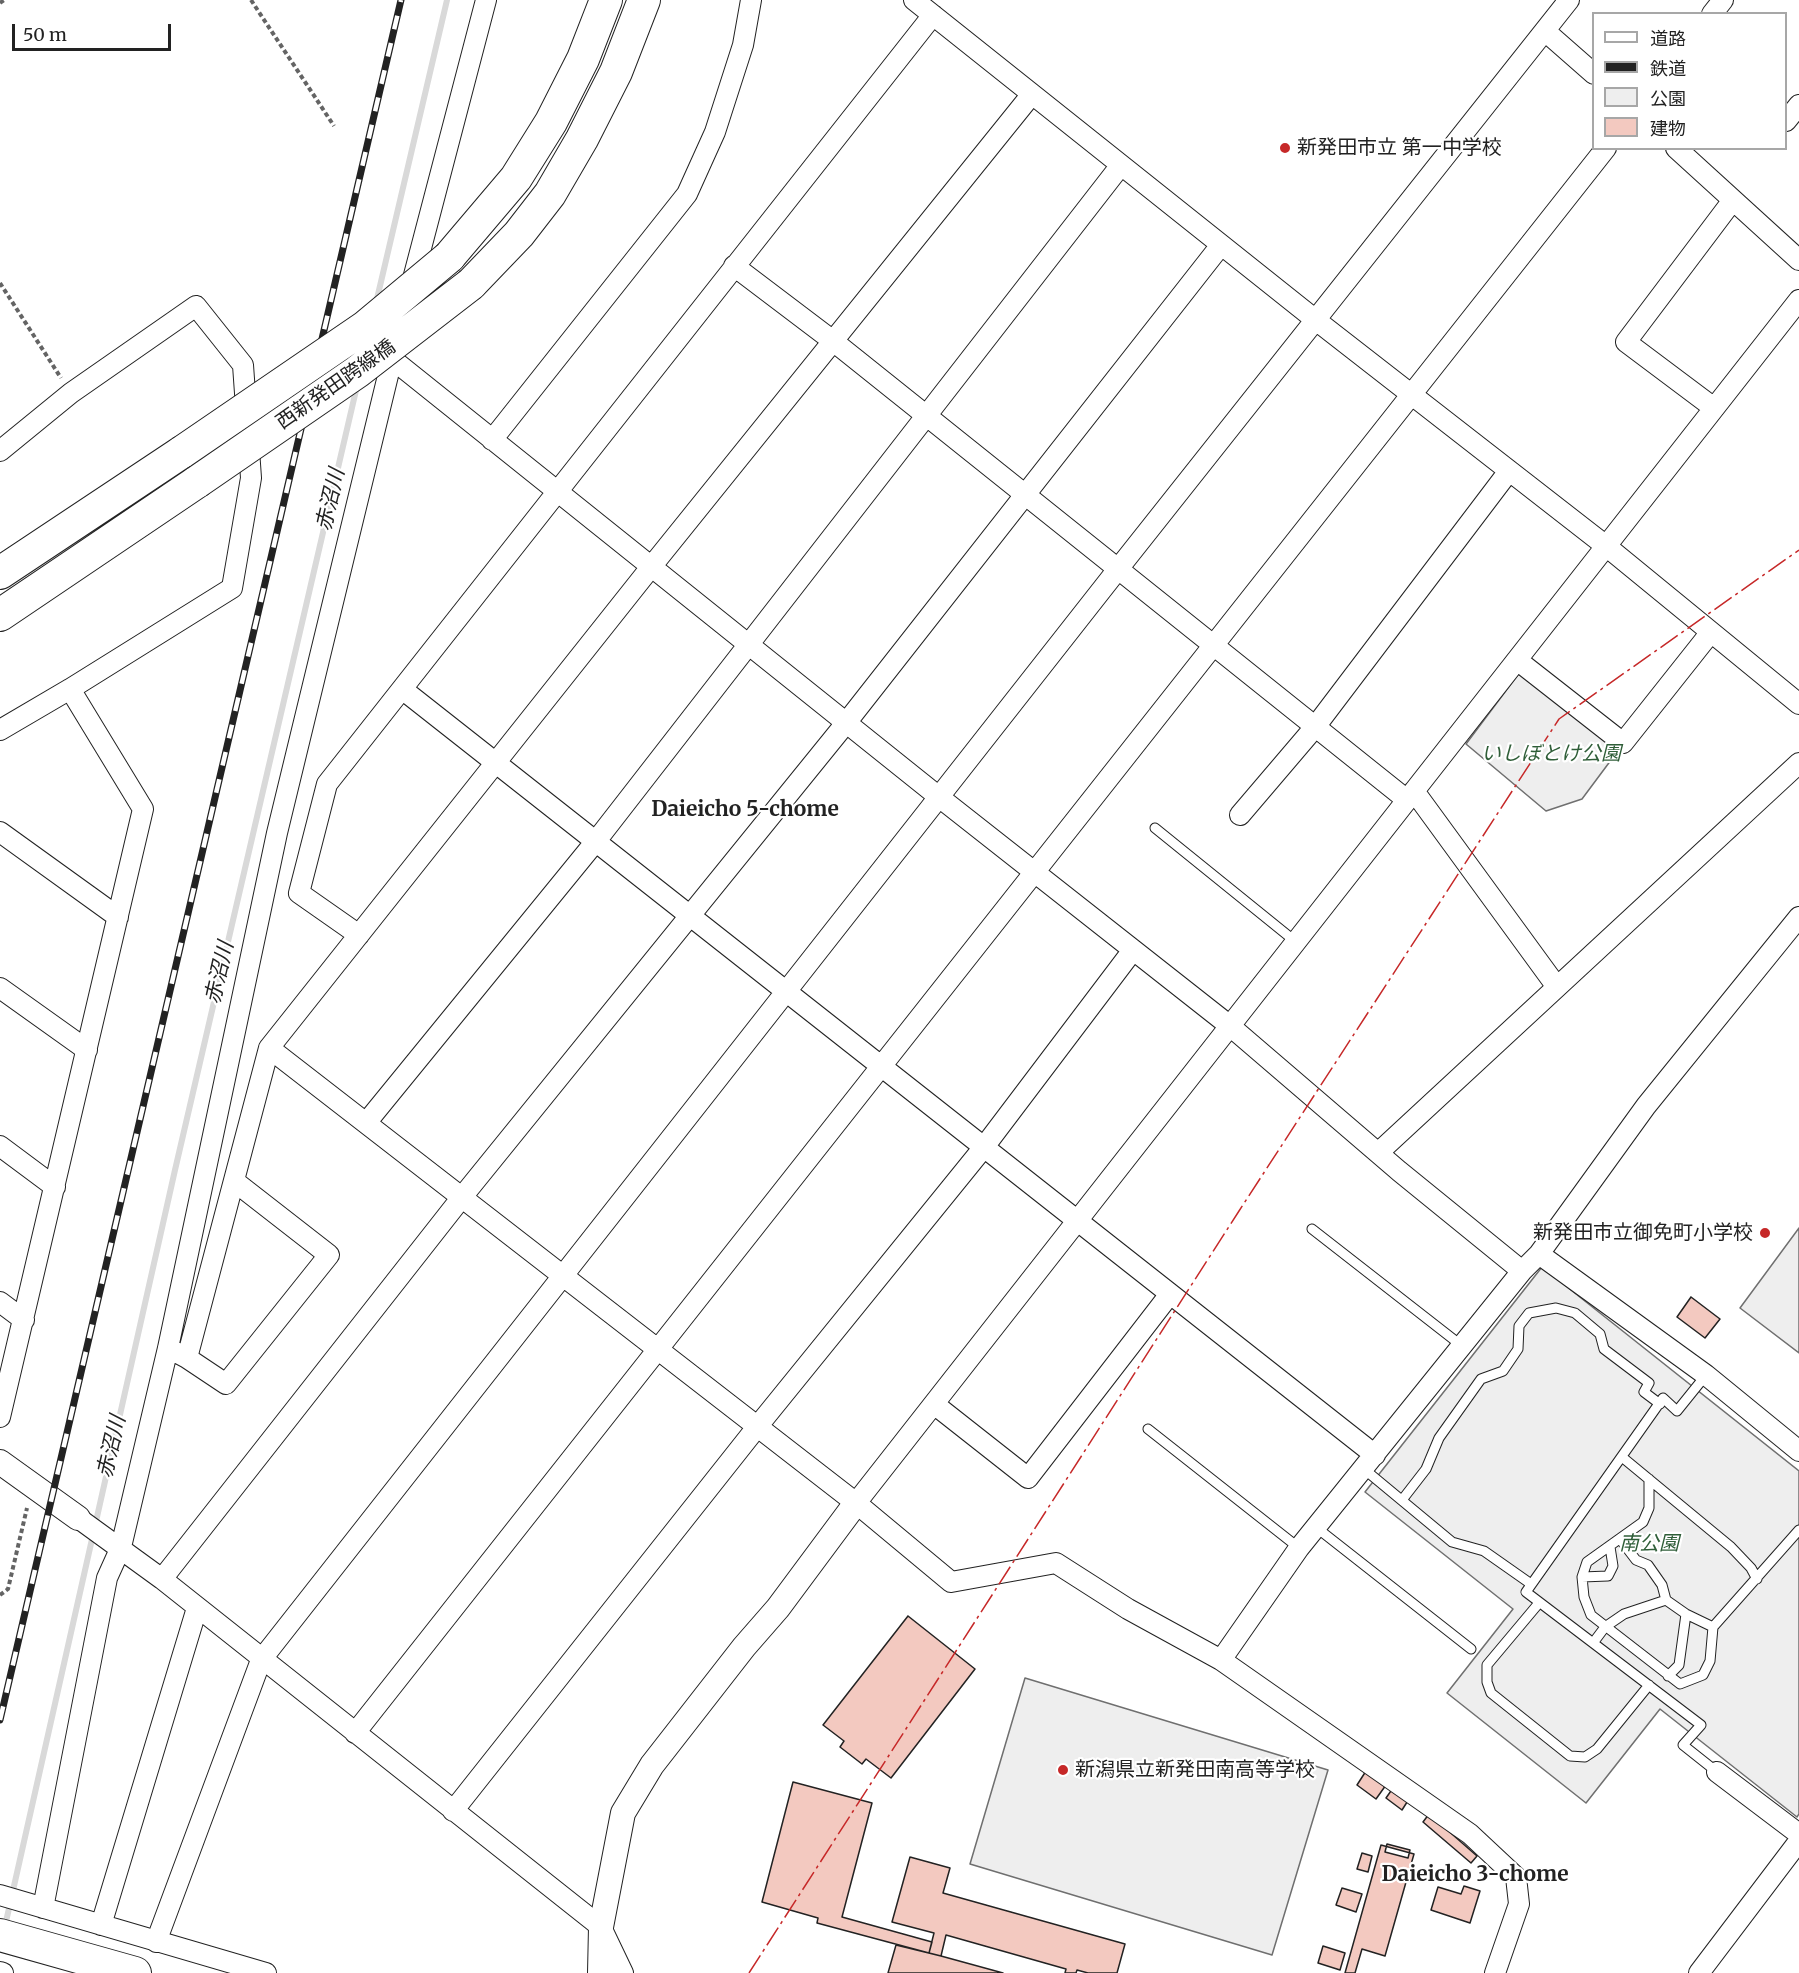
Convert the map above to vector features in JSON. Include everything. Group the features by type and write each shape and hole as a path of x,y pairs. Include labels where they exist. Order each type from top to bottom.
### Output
{"highway":[{"name":"西新発田跨線橋","path":"0,573 365,327 448,257 516,178 552,122 583,59 606,0"},
{"name":"西新発田跨線橋","path":"0,615 357,372 471,284 519,234 550,194 582,139 616,72 644,0"},
{"path":"0,1935 135,1973"}],"street":[{"path":"43,1908 107,1578 121,1547 168,1348 277,833 392,359 486,0"},
{"path":"492,440 687,194 715,132 743,45 751,0"},
{"path":"914,0 1411,396 1606,546 1799,704"},
{"path":"156,1942 261,1660 1118,569 1317,321 1569,0"},
{"path":"359,935 299,893 327,784 933,15"},
{"path":"1545,31 1592,73"},
{"path":"187,1358 269,1048 651,567 1032,94"},
{"path":"1787,119 1799,105"},
{"path":"355,1733 1604,150"},
{"path":"1678,150 1799,260"},
{"path":"366,1123 596,841 1121,165"},
{"path":"1714,408 1626,342 1733,200"},
{"path":"162,1579 462,1197 846,723 1221,245"},
{"path":"734,266 833,341 1315,727 1411,795 1557,987"},
{"path":"600,1973 601,1927 623,1813 652,1765 744,1647 778,1608 856,1503 1799,300"},
{"path":"0,451 71,393 196,306 243,365 251,478 232,588 0,730"},
{"path":"392,359 846,723 1230,1026 1522,1271"},
{"path":"1240,815 1315,727 1509,471"},
{"path":"1516,660 1623,743 1711,632"},
{"path":"0,1417 143,809 70,689"},
{"path":"402,689 1170,1294 1370,1462"},
{"path":"1379,1152 1799,763"},
{"path":"0,832 118,917"},
{"path":"1221,1660 1299,1548 1522,1271 1539,1254 1646,1106 1799,917"},
{"path":"453,1811 757,1427 984,1148 1133,950"},
{"path":"0,988 87,1050"},
{"path":"269,1048 856,1503 951,1582 1056,1563 1128,1609 1221,1660 1470,1834 1516,1877 1518,1904 1495,1973"},
{"path":"0,1146 55,1187"},
{"path":"168,1348 226,1384 329,1255 234,1181"},
{"path":"1539,1254 1706,1375 1799,1451"},
{"path":"934,1404 1028,1478 1170,1294"},
{"path":"0,1302 24,1320"},
{"path":"0,1462 32,1487 121,1547 601,1927 622,1973"},
{"path":"101,1925 198,1608"},
{"path":"1717,1772 1799,1834"},
{"path":"1699,1973 1799,1841"},
{"path":"0,1895 266,1973"}],"lane":[{"path":"1155,828 1296,942"},
{"path":"1312,1229 1462,1346"},
{"path":"1402,1500 1426,1469 1439,1438 1481,1379 1503,1371 1518,1349 1519,1326 1529,1312 1556,1308 1575,1313 1600,1334 1604,1349 1649,1383 1644,1392 1660,1404"},
{"path":"1706,1375 1677,1411 1664,1398 1526,1592 1701,1725 1683,1745 1717,1772"},
{"path":"1148,1429 1299,1548"},
{"path":"1622,1457 1731,1547 1751,1568 1757,1580"},
{"path":"1370,1462 1402,1500 1452,1542 1484,1551 1531,1584"},
{"path":"1649,1479 1650,1508 1643,1522 1587,1562 1582,1577 1584,1598 1590,1615 1680,1684 1703,1675 1710,1661 1713,1627 1799,1530"},
{"path":"1317,1528 1471,1649"},
{"path":"1620,1539 1636,1560 1648,1565 1662,1585 1666,1600 1686,1614 1713,1627"},
{"path":"1582,1577 1608,1576 1613,1566 1610,1547"},
{"path":"1593,1643 1605,1627 1624,1614 1666,1600"},
{"path":"1539,1603 1487,1665 1487,1682 1491,1694 1570,1756 1585,1757 1597,1749 1649,1685"},
{"path":"1668,1676 1679,1665 1686,1614"}],"path":[{"path":"0,3 4,0"},
{"path":"251,0 334,126"},
{"path":"0,283 71,393"},
{"path":"0,1595 8,1589 32,1487"}],"green space":[{"name":"いしぼとけ公園","path":"1520,672 1620,748 1582,799 1546,811 1466,744"},
{"path":"1799,1228 1799,1353 1740,1308"},
{"name":"南公園","path":"1542,1267 1799,1471 1799,1814 1797,1817 1660,1709 1586,1803 1447,1693 1513,1609 1365,1492"},
{"path":"1025,1678 1328,1770 1272,1955 970,1864"}],"building":[{"path":"1691,1297 1720,1319 1705,1338 1677,1317"},
{"path":"908,1616 975,1669 891,1778 866,1759 862,1764 840,1747 844,1741 823,1725"},
{"path":"1366,1771 1386,1785 1376,1799 1357,1785"},
{"path":"793,1782 872,1803 842,1917 932,1942 929,1953 817,1923 818,1918 762,1902"},
{"path":"1393,1788 1409,1799 1402,1810 1386,1798"},
{"path":"1429,1814 1477,1856 1471,1863 1423,1822"},
{"path":"1387,1844 1410,1850 1408,1858 1385,1852"},
{"path":"1381,1845 1414,1854 1385,1956 1362,1949 1355,1973 1345,1973"},
{"path":"1362,1853 1372,1856 1368,1872 1357,1869"},
{"path":"910,1857 950,1868 943,1893 1125,1944 1117,1973 1088,1973 1077,1970 1076,1973 1065,1973 1066,1969 946,1935 941,1956 929,1953 934,1933 892,1922"},
{"path":"1464,1886 1480,1891 1470,1923 1431,1910 1438,1887 1461,1894"},
{"path":"1342,1888 1362,1894 1356,1912 1336,1905"},
{"path":"896,1945 941,1956 1003,1973 888,1973"},
{"path":"1323,1946 1345,1953 1340,1970 1318,1963"}],"waterway":[{"name":"赤沼川","path":"376,303 447,0"},
{"name":"赤沼川","path":"5,1926 175,1170 357,386"}],"railway":[{"path":"0,1720 401,0"}],"power":[{"path":"749,1973 1239,1211 1559,719 1799,550"}],"place":[{"name":"新発田市立 第一中学校","path":"1285,148"},
{"name":"新発田市立御免町小学校","path":"1765,1233"},
{"name":"新潟県立新発田南高等学校","path":"1063,1770"}],"district":[{"name":"Daieicho 5-chome","path":"745,810"},
{"name":"Daieicho 3-chome","path":"1475,1875"}]}
